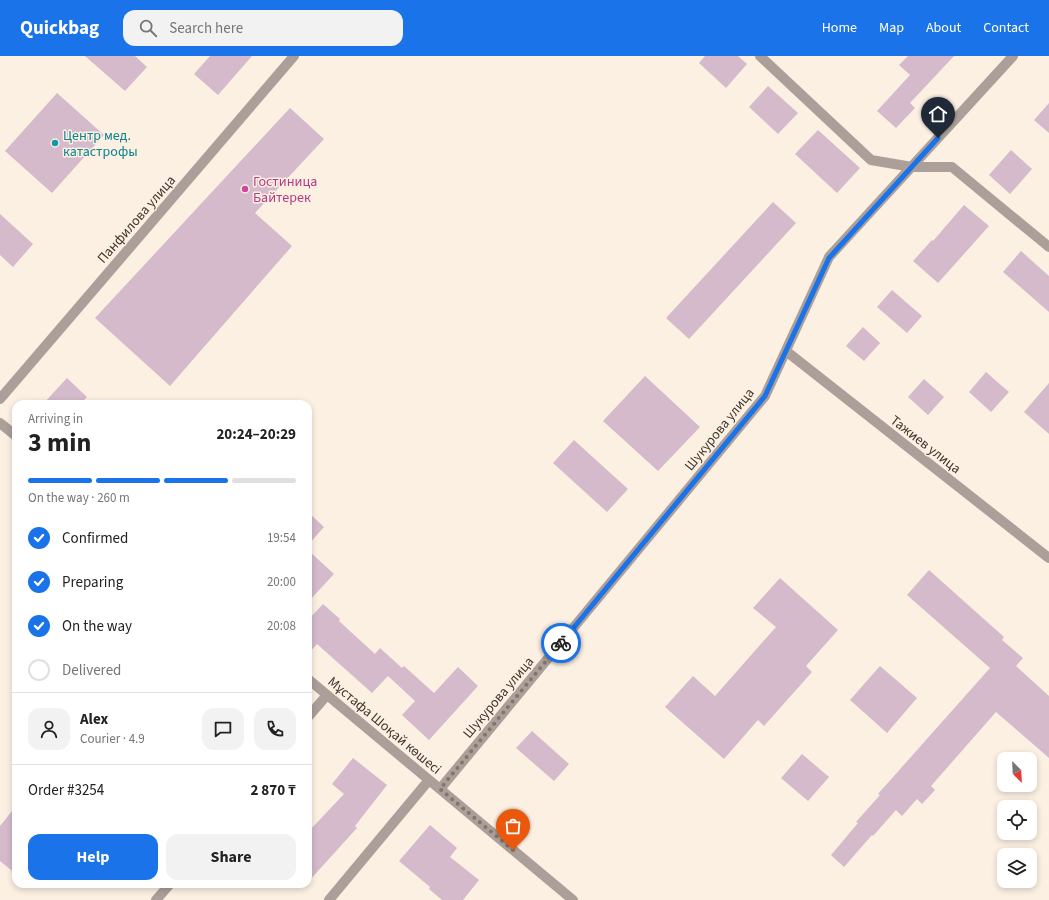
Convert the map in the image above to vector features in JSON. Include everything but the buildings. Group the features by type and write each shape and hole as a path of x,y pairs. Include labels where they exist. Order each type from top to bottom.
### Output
{"street":[{"name":"Панфилова улица","path":"0,399 294,56"},
{"path":"760,56 870,160 912,167 952,167 1049,247"},
{"name":"Шукурова улица","path":"440,789 765,396 829,258 1013,56"},
{"name":"Тажиев улица","path":"786,351 1049,558"},
{"path":"0,423 12,433"},
{"name":"Мұстафа Шоқай көшесі","path":"312,682 573,900"},
{"path":"312,713 327,695"},
{"path":"329,900 429,780"},
{"path":"156,900 166,888"}],"way so far":[{"path":"513,850 440,789 561,643"}],"place":[{"name":"Центр мед. катастрофы","path":"55,143"},
{"name":"Гостиница Байтерек","path":"245,189"}],"route":[{"path":"561,643 765,396 829,258 938,138"}]}
